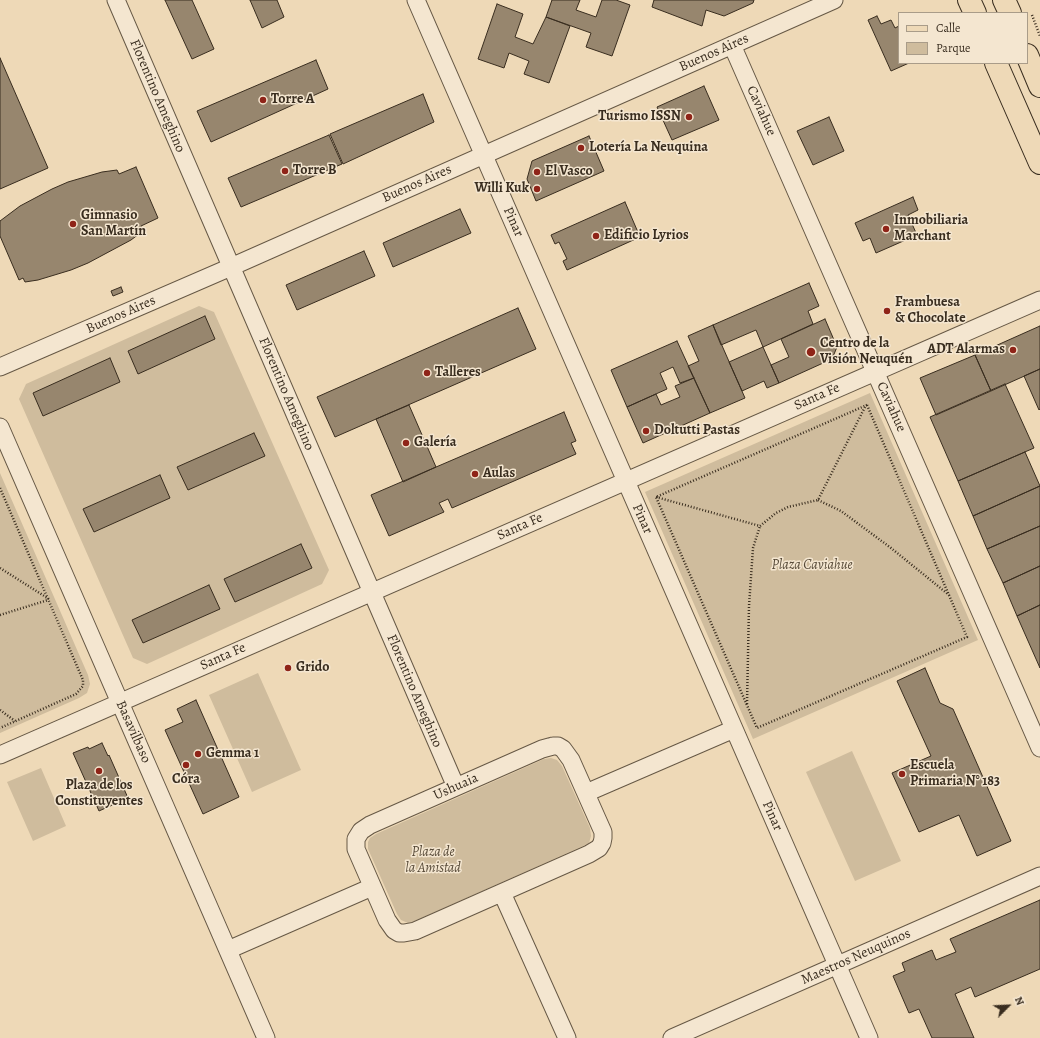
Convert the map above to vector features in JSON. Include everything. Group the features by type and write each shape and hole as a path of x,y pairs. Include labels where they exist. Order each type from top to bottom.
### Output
{"main road":[{"path":"969,0 975,12"},
{"path":"1004,0 1010,12"},
{"path":"1028,57 1040,86"},
{"path":"996,64 1040,163"}],"street":[{"name":"Florentino Ameghino","path":"116,0 456,787"},
{"name":"Pinar","path":"416,0 869,1038"},
{"name":"Buenos Aires","path":"0,367 231,267 834,0"},
{"name":"Caviahue","path":"732,45 1040,748"},
{"name":"Santa Fe","path":"0,755 1040,300"},
{"name":"Basavilbaso","path":"0,426 266,1038"},
{"path":"586,793 734,729"},
{"name":"Ushuaia","path":"553,746 563,749 568,754 586,793 603,832 602,843 598,848 589,854 416,931 399,933 390,925 356,849 356,839 358,835 370,825 542,749 553,746"},
{"name":"Maestros Neuquinos","path":"672,1038 1040,876"},
{"path":"228,950 372,887"},
{"path":"502,892 567,1038"}],"path":[{"path":"1031,14 1040,36"},
{"path":"656,497 867,405"},
{"path":"818,500 867,405"},
{"path":"656,497 756,728 967,636 867,405"},
{"path":"0,488 81,674 83,686 76,694 0,728"},
{"path":"656,497 760,526"},
{"path":"747,706 749,606 753,548 760,526 776,513 788,507 818,500 841,511 891,548 949,595"},
{"path":"0,568 49,599"},
{"path":"0,615 49,599"},
{"path":"0,710 15,721"}],"green space":[{"path":"199,306 214,312 329,570 322,584 147,664 133,658 19,399 26,384"},
{"name":"Plaza Caviahue","path":"870,393 978,640 753,739 645,492"},
{"path":"0,473 88,675 90,684 87,693 79,698 0,733"},
{"path":"258,673 301,770 252,792 209,695"},
{"path":"852,751 901,861 855,881 806,772"},
{"name":"Plaza de la Amistad","path":"551,758 557,760 562,766 590,828 591,836 589,843 415,921 408,923 401,920 368,849 368,842 370,838 544,759"},
{"path":"41,768 66,826 33,841 7,782"}],"building":[{"path":"165,0 192,0 214,49 192,59"},
{"path":"250,0 277,0 284,17 262,28"},
{"path":"552,0 580,0 576,10 596,17 602,0 616,0 630,5 612,56 586,47 591,33 546,17"},
{"path":"654,0 754,0 753,3 724,16 706,10 702,26 652,7"},
{"path":"497,4 523,14 515,37 533,44 546,17 570,26 549,83 524,74 529,61 509,53 504,68 478,59"},
{"path":"877,16 881,24 891,20 895,28 898,26 898,64 907,64 891,71 868,20"},
{"path":"0,58 48,168 0,189"},
{"name":"Torre A","path":"316,60 328,89 211,142 197,111"},
{"name":"Turismo ISSN","path":"704,86 719,120 672,140 657,107"},
{"path":"423,94 434,122 343,164 330,134"},
{"path":"829,117 844,151 813,165 797,131"},
{"name":"Torre B","path":"329,135 342,164 241,207 228,178"},
{"path":"589,136 604,171 536,201 527,179 532,161"},
{"name":"Gimnasio San Martín","path":"136,167 158,218 141,226 143,231 131,240 88,263 38,280 25,282 23,278 19,280 0,236 0,221 20,206 68,182 102,172 117,170 119,174"},
{"name":"Inmobiliaria Marchant","path":"913,197 918,210 908,215 917,235 876,253 870,238 863,241 855,223"},
{"name":"Edificio Lyrios","path":"625,202 640,237 567,270 563,261 567,259 559,242 555,244 551,235"},
{"path":"460,209 471,233 393,267 383,243"},
{"path":"364,251 375,276 297,310 286,285"},
{"path":"809,283 819,306 808,311 813,324 763,347 756,330 721,345 713,325"},
{"path":"121,287 123,292 113,296 111,291"},
{"name":"Talleres","path":"518,308 536,349 335,437 317,397"},
{"path":"205,316 215,339 138,374 128,351"},
{"name":"Centro de la Visión Neuquén","path":"825,319 837,347 832,359 779,383 771,365 789,357 781,339"},
{"path":"713,325 745,398 710,413 688,366 699,361 688,336"},
{"path":"1040,326 1040,369 991,391 975,355"},
{"path":"677,341 694,378 680,383 673,367 660,373 667,389 627,407 611,370"},
{"path":"763,347 779,383 767,388 764,381 742,391 729,362"},
{"path":"975,355 991,391 936,415 920,378"},
{"path":"110,358 120,382 43,416 33,393"},
{"path":"1040,369 1040,409 1039,410 1024,376"},
{"path":"694,378 710,413 643,443 627,407 656,394 661,405 680,397 675,386"},
{"path":"1005,384 1034,448 958,481 930,417"},
{"name":"Galería","path":"409,405 436,467 403,482 376,419"},
{"name":"Aulas","path":"564,412 576,441 571,443 576,454 452,508 448,499 439,503 444,512 389,536 371,495"},
{"path":"254,433 265,456 188,490 177,467"},
{"path":"1025,452 1040,486 973,516 958,481"},
{"path":"160,475 170,498 94,532 83,509"},
{"path":"1040,486 1040,526 987,549 973,516"},
{"path":"1040,526 1040,566 1003,583 987,549"},
{"path":"301,544 312,568 235,602 224,579"},
{"path":"1040,566 1040,605 1017,616 1003,583"},
{"path":"209,585 220,609 143,643 132,620"},
{"path":"1040,605 1040,668 1017,616"},
{"path":"925,668 940,703 953,709 1011,841 977,856 959,815 919,832 892,773 931,756 897,681"},
{"name":"Gemma 1","path":"196,700 239,797 203,814 165,730 183,722 177,709"},
{"name":"Plaza de los Constituyentes","path":"102,743 128,798 99,811 73,753 88,747 89,749"},
{"path":"1040,900 1040,969 975,997 971,987 955,994 974,1038 932,1038 919,1009 909,1013 893,976 905,971 902,963 932,950 936,960 956,952 950,939"}],"place":[{"name":"Torre A","path":"263,100"},
{"name":"Turismo ISSN","path":"689,117"},
{"name":"Lotería La Neuquina","path":"581,148"},
{"name":"Torre B","path":"285,171"},
{"name":"El Vasco","path":"537,172"},
{"name":"Willi Kuk","path":"537,189"},
{"name":"Gimnasio San Martín","path":"73,224"},
{"name":"Inmobiliaria Marchant","path":"886,229"},
{"name":"Edificio Lyrios","path":"596,236"},
{"name":"Frambuesa & Chocolate","path":"887,311"},
{"name":"ADT Alarmas","path":"1013,350"},
{"name":"Centro de la Visión Neuquén","path":"811,352"},
{"name":"Talleres","path":"427,373"},
{"name":"Doltutti Pastas","path":"646,431"},
{"name":"Galería","path":"406,443"},
{"name":"Aulas","path":"475,474"},
{"name":"Grido","path":"288,668"},
{"name":"Gemma 1","path":"198,754"},
{"name":"Córa","path":"186,765"},
{"name":"Plaza de los Constituyentes","path":"99,771"},
{"name":"Escuela Primaria N° 183","path":"902,774"}]}
